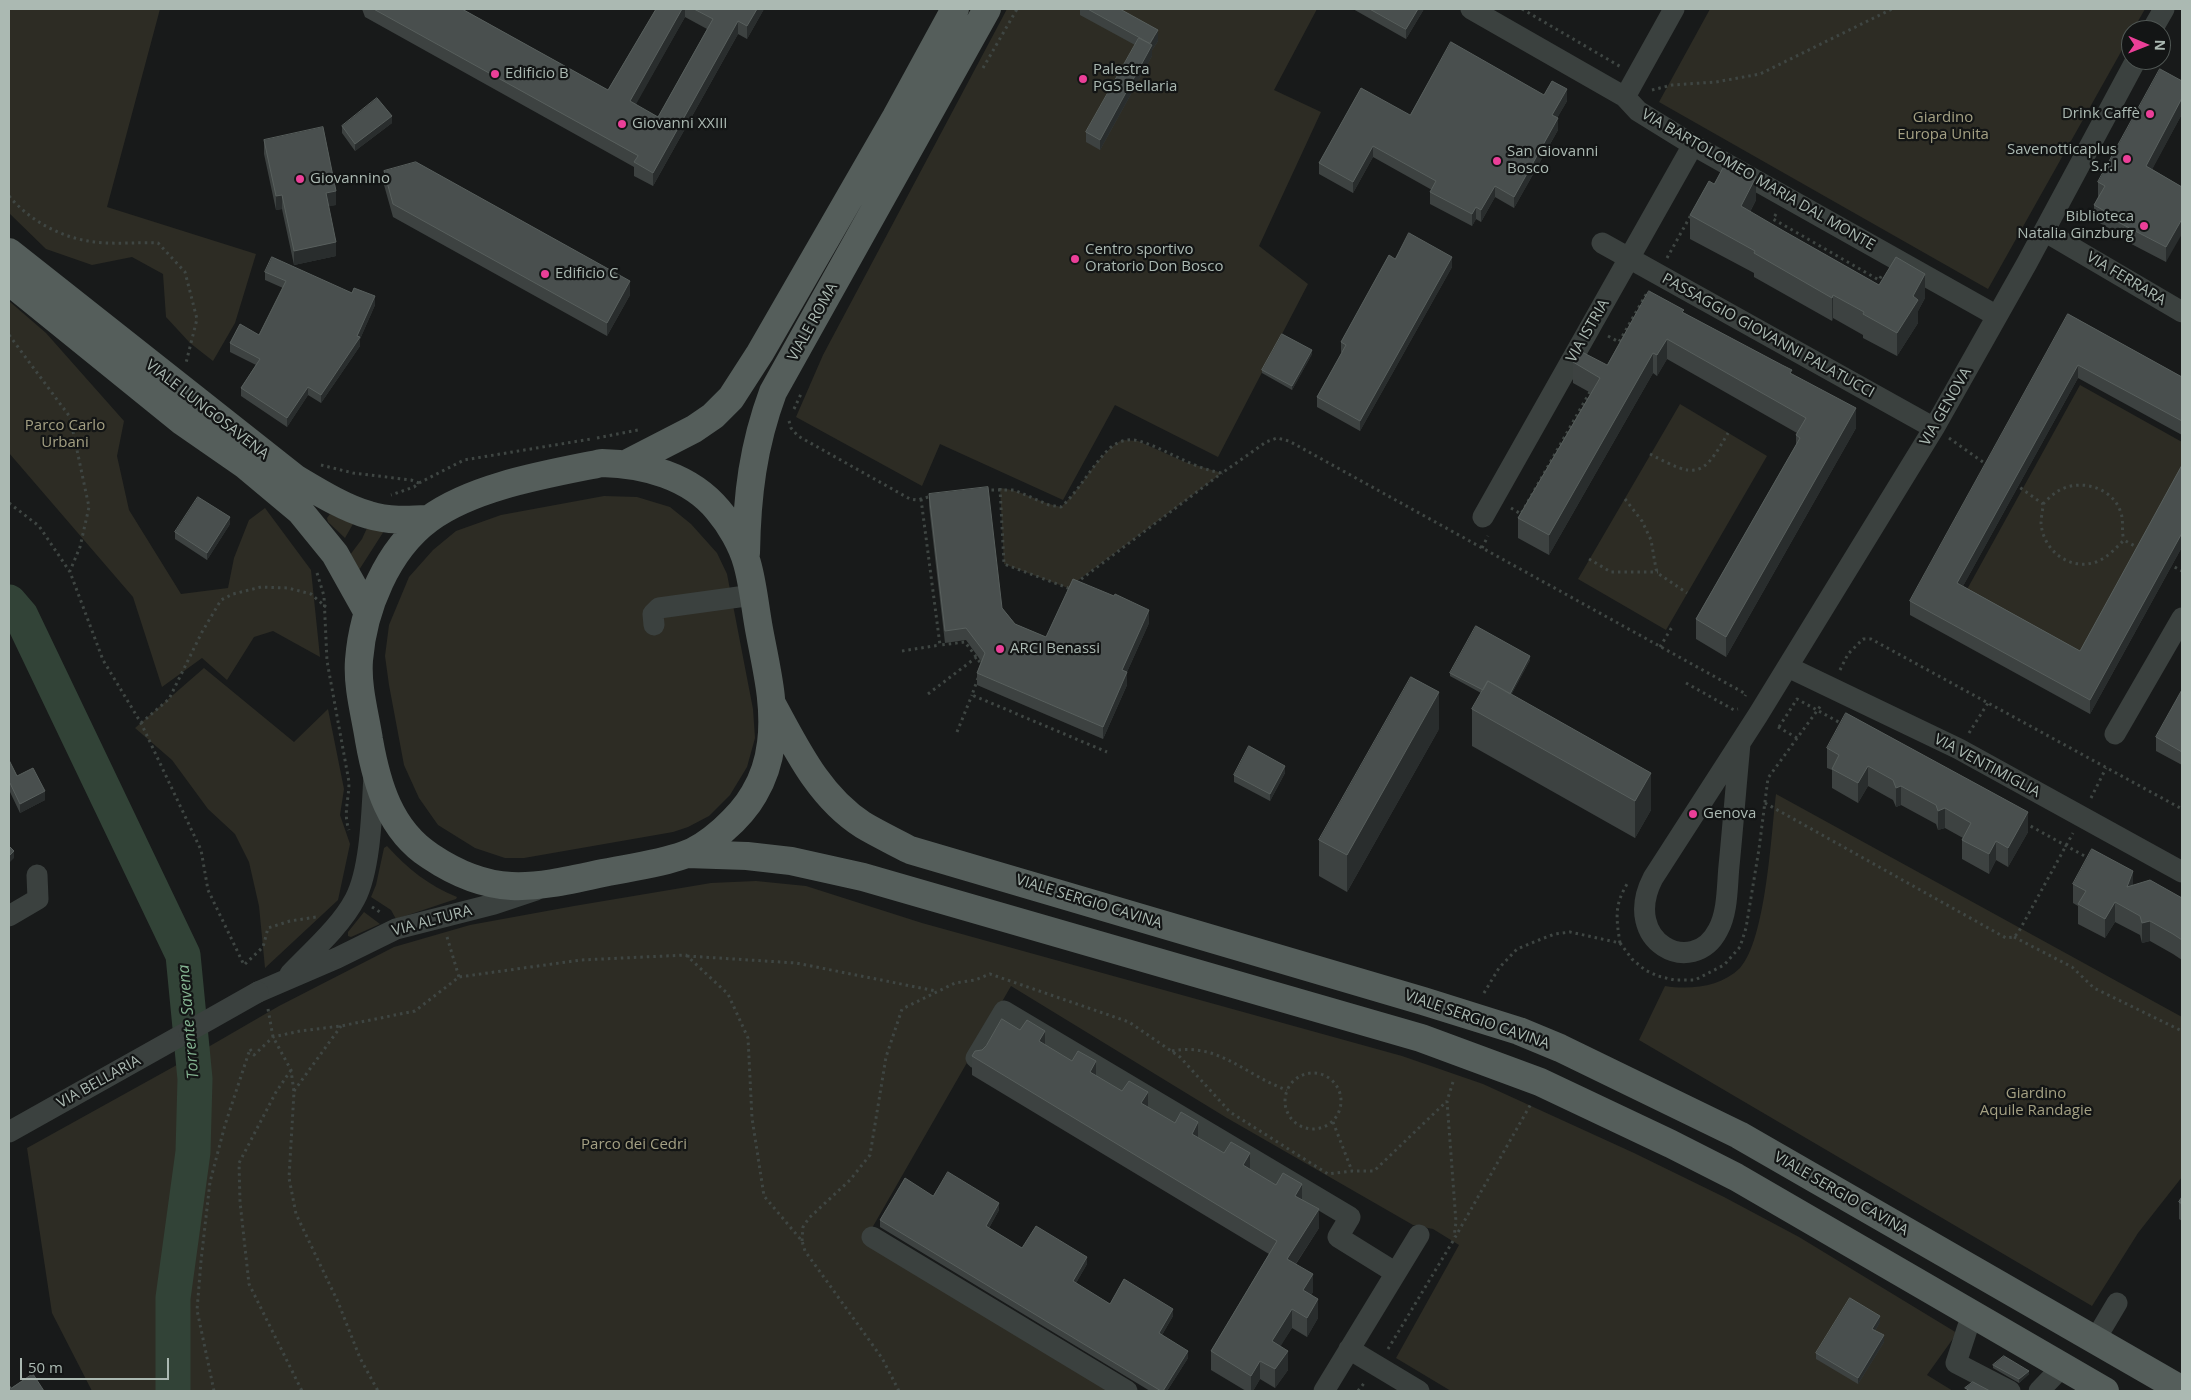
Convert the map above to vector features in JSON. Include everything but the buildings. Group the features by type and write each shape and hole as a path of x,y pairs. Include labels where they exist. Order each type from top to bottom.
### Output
{"main road":[{"name":"VIALE ROMA","path":"626,464 694,430 713,416 731,398 770,337 914,85 955,9"},
{"name":"VIALE ROMA","path":"746,560 746,512 751,468 760,426 773,392 987,9"},
{"name":"VIALE LUNGOSAVENA","path":"9,252 93,310 294,478 368,515 403,520 428,519"},
{"name":"VIALE LUNGOSAVENA","path":"9,281 147,402 264,480 300,511 335,554 368,613"},
{"path":"687,854 714,837 736,817 754,795 768,764 772,741 772,704 746,560 730,527 717,508 700,493 679,480 655,470 626,464 602,463 529,478 484,492 428,519 407,539 395,555 377,588 368,613 359,660 360,685 374,768 382,796 408,839 448,868 476,881 509,887 555,884 687,854 791,861 863,877 1421,1038 1540,1082 1736,1177 2105,1391"},
{"name":"VIALE SERGIO CAVINA","path":"772,704 798,752 824,790 862,824 910,850 1423,1001 1519,1031 1560,1048 1739,1135 2182,1390"}],"street":[{"name":"VIA BARTOLOMEO MARIA DAL MONTE","path":"1471,9 1625,97 1638,111 1693,145 1997,316"},
{"path":"1625,97 1674,9"},
{"path":"2158,20 2164,9"},
{"name":"VIA GENOVA","path":"1740,744 1728,879 1721,921 1714,936 1703,947 1690,951 1672,950 1664,947 1653,938 1646,923 1644,906 1649,885 1693,814 1740,744 1934,428 2044,231 2131,70"},
{"path":"914,85 936,102"},
{"name":"VIA ISTRIA","path":"1483,517 1693,145"},
{"name":"VIA FERRARA","path":"2044,231 2182,312"},
{"name":"PASSAGGIO GIOVANNI PALATUCCI","path":"1602,243 1934,428"},
{"path":"9,273 65,315 81,316 93,310"},
{"path":"147,402 156,394 173,395 238,445 257,449"},
{"path":"654,625 652,614 659,608 753,595"},
{"path":"2116,734 2182,618"},
{"name":"VIA VENTIMIGLIA","path":"1788,667 1959,749 2182,872"},
{"name":"VIA ALTURA","path":"189,1031 263,1000 345,914 356,898 366,862 374,768"},
{"path":"9,916 38,899 37,875"},
{"name":"VIA ALTURA","path":"286,978 337,958 396,929 494,904 555,884"},
{"path":"976,1058 1004,1011 1350,1217 1338,1237 1396,1273"},
{"name":"VIA BELLARIA","path":"10,1132 189,1031"},
{"path":"1324,1391 1419,1235"},
{"path":"872,1236 1127,1391"},
{"path":"2095,1340 2117,1303"},
{"path":"1972,1314 1956,1363 2010,1391"},
{"path":"1350,1349 1419,1391"},
{"path":"2038,1391 2062,1366"}],"path":[{"path":"980,74 1018,9"},
{"path":"1522,9 1636,76 1660,88"},
{"path":"1625,97 1672,85 1716,82 1760,74 1892,9"},
{"path":"9,196 19,208 59,233 89,242 158,243 185,272 196,319 186,360 189,370"},
{"path":"9,335 70,417 88,507 80,547 70,572"},
{"path":"789,420 791,428 798,436 910,499 921,499 933,495"},
{"path":"1934,428 1989,466"},
{"path":"388,496 414,487 464,460 640,429"},
{"path":"1650,454 1682,470 1693,472 1708,465 1728,433"},
{"path":"1000,488 1004,564 1068,588 1266,442 1277,438 1289,441 1746,694 1745,701"},
{"path":"980,490 1000,488 1014,490 1049,505 1061,507 1111,447 1122,440 1138,441 1185,462 1222,473"},
{"path":"316,464 353,473 411,480 419,483"},
{"path":"2012,482 2043,504"},
{"path":"2078,484 2096,487 2112,498 2121,512 2124,540 2114,551 2097,562 2078,565 2064,561 2048,546 2041,524 2043,504 2058,491 2068,486 2078,484"},
{"path":"921,499 940,645"},
{"path":"1625,499 1642,522 1651,540 1653,558 1658,572 1687,593"},
{"path":"9,503 39,526 70,572 103,660 141,723 201,850 208,890 244,966 263,947 268,928 290,920 314,918 321,914"},
{"path":"2124,540 2148,553"},
{"path":"1589,560 1611,572 1658,572"},
{"path":"2162,561 2182,571"},
{"path":"316,569 326,607 327,660 348,782 349,797 345,818 352,837"},
{"path":"141,723 169,699 202,632 221,600 233,594 261,586 288,588 311,594 326,607"},
{"path":"1660,647 1672,627"},
{"path":"902,651 965,642 983,666 957,732"},
{"path":"928,694 976,657"},
{"path":"1686,683 1734,710"},
{"path":"972,695 1107,752"},
{"path":"1797,738 1779,727 1797,699 1851,729"},
{"path":"2014,937 2066,846 2106,768"},
{"path":"1765,803 2006,938 2014,937 2072,967 2094,988 2182,1031"},
{"path":"2016,819 2091,859"},
{"path":"1484,993 1499,968 1517,949 1544,938 1570,932 1620,943"},
{"path":"447,936 459,977"},
{"path":"686,956 728,994 748,1038 752,1118 764,1196 802,1241"},
{"path":"214,1391 197,1310 210,1182 225,1125 250,1049 254,1055 273,1037 415,1011 459,977 581,960 686,956 796,963 936,991"},
{"path":"900,1391 882,1358 805,1251 802,1241 802,1227 809,1218 850,1180 870,1155 886,1057 902,1010 936,991 955,983 975,980 990,974 1129,1022 1180,1057 1230,1112 1328,1174 1374,1171 1447,1101"},
{"path":"263,1000 273,1037 292,1070 294,1092 289,1178 296,1214 338,1302 360,1358 378,1391"},
{"path":"294,1092 341,1026"},
{"path":"1172,1051 1194,1048 1226,1058 1269,1084 1287,1090"},
{"path":"292,1070 276,1092 239,1162 240,1202 249,1284 302,1391"},
{"path":"1317,1073 1333,1081 1341,1097 1338,1115 1333,1122 1325,1128 1315,1130 1297,1125 1290,1118 1286,1109 1287,1090 1299,1077 1317,1073"},
{"path":"1453,1082 1447,1101 1456,1222 1453,1241"},
{"path":"1358,1391 1363,1383 1381,1368 1389,1348 1534,1099"},
{"path":"1333,1122 1352,1171"}],"green space":[{"path":"9,9 160,9 107,207 256,254 235,323 213,361 190,343 166,317 163,274 132,257 92,265 46,249 9,213"},
{"name":"Centro sportivo Oratorio Don Bosco","path":"1007,9 1317,9 1274,90 1321,112 1259,246 1308,284 1218,457 1115,405 1063,500 940,444 922,486 796,417 823,355"},
{"name":"Giardino Europa Unita","path":"1710,9 2145,9 2139,20 2121,20 2121,52 1988,289 1659,102"},
{"name":"Parco Carlo Urbani","path":"9,301 46,333 124,421 117,456 129,510 181,594 228,588 234,558 249,520 265,508 311,570 320,657 273,631 254,637 227,680 202,658 162,687 133,597 9,453"},
{"path":"2080,385 2182,442 2182,473 2081,657 1965,593"},
{"path":"1680,404 1767,456 1666,630 1578,579"},
{"path":"1122,440 1138,441 1185,462 1222,473 1068,588 1004,564 1000,488 1016,491 1045,503 1061,507 1105,454"},
{"path":"604,496 637,497 670,507 691,524 717,553 727,574 753,709 755,738 747,767 730,795 709,816 688,827 673,832 524,858 505,858 475,848 438,825 419,798 404,765 389,685 385,656 389,625 409,577 433,550 456,531 501,515"},
{"path":"330,514 353,524 345,538 328,522 327,518"},
{"path":"367,528 384,531 359,570 350,555 362,539"},
{"path":"204,668 294,742 328,709 344,789 340,815 350,844 338,900 265,968 259,906 249,862 235,834 208,809 172,760 135,728"},
{"name":"Giardino Aquile Randagie","path":"1776,794 2182,1017 2182,1177 2138,1233 2092,1306 1639,1040 1665,986 1685,988 1715,983 1740,968 1749,954 1756,934 1766,886"},
{"path":"387,846 419,876 457,897 456,899 396,919 391,910 371,897 376,885 384,848"},
{"name":"Parco dei Cedri","path":"756,881 806,886 922,923 1402,1056 1483,1084 1634,1153 1724,1197 1799,1237 1957,1333 1927,1375 1953,1391 1451,1391 1396,1358 1459,1245 1433,1229 1413,1225 1227,1118 1011,986 864,1242 1115,1391 92,1391 52,1313 27,1148 279,1006 394,947 470,925 574,906 711,883"},
{"path":"364,912 380,924 351,937 348,936 348,932"}],"waterway":[{"name":"Torrente Savena","path":"9,602 21,616 183,955 195,1079 193,1152 173,1298 173,1391"}],"place":[{"name":"Edificio B","path":"495,74"},
{"name":"Palestra PGS Bellaria","path":"1083,79"},
{"name":"Drink Caffè","path":"2150,114"},
{"name":"Giovanni XXIII","path":"622,124"},
{"name":"Savenotticaplus S.r.l","path":"2127,159"},
{"name":"San Giovanni Bosco","path":"1497,161"},
{"name":"Giovannino","path":"300,179"},
{"name":"Biblioteca Natalia Ginzburg","path":"2144,226"},
{"name":"Centro sportivo Oratorio Don Bosco","path":"1075,259"},
{"name":"Edificio C","path":"545,274"},
{"name":"ARCI Benassi","path":"1000,649"},
{"name":"Genova","path":"1693,814"}]}
